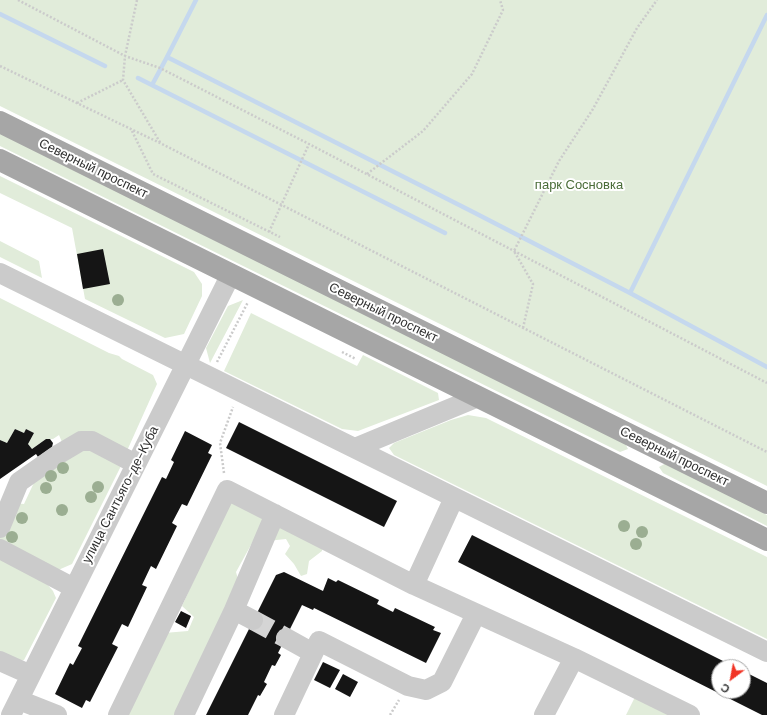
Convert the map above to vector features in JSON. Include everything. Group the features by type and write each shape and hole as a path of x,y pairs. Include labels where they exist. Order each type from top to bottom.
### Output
{"main road":[{"name":"Северный проспект","path":"0,122 767,503"},
{"path":"0,160 767,540"},
{"path":"628,472 640,467 646,456 642,441"}],"street":[{"path":"0,273 767,652"},
{"name":"улица Сантьяго-де-Куба","path":"15,707 187,365 231,274"},
{"path":"355,448 478,397"},
{"path":"0,528 19,482 59,454 81,441 92,441 136,464"},
{"path":"118,715 227,490 414,585 574,658 690,715"},
{"path":"414,585 454,498"},
{"path":"184,715 234,610 275,514"},
{"path":"0,549 74,588"},
{"path":"234,610 253,620"},
{"path":"284,715 319,642 408,686 426,690 442,682 476,614"},
{"path":"286,638 313,653"},
{"path":"544,715 574,658"},
{"path":"0,661 31,675"},
{"path":"15,707 57,715"}],"path":[{"path":"18,0 125,56 160,68 309,144 767,383"},
{"path":"137,0 125,56 123,80 162,144"},
{"path":"367,174 423,130 472,74 503,10 500,0"},
{"path":"514,251 559,161 593,109 637,28 657,0"},
{"path":"0,66 162,144 767,452"},
{"path":"77,104 123,80"},
{"path":"132,130 153,174 280,237"},
{"path":"269,232 309,144"},
{"path":"514,251 533,284 524,328"},
{"path":"209,376 249,300"},
{"path":"227,490 220,443 233,406"}],"green space":[{"name":"парк Сосновка","path":"0,0 767,0 767,486 0,106"},
{"path":"0,132 625,443 628,449 620,452 0,146"},
{"path":"0,176 194,272 202,284 202,296 184,334 165,338 85,299 72,228 0,193"},
{"path":"0,241 39,261 42,278 0,257"},
{"path":"0,298 109,353 119,356 153,375 157,384 126,453 64,447 59,435 53,439 46,439 32,449 28,444 34,433 26,429 24,433 15,429 7,443 0,440"},
{"path":"243,300 210,363 206,348 228,306"},
{"path":"251,313 357,366 363,355 438,393 439,400 358,431 342,429 224,371"},
{"path":"468,415 486,418 767,557 767,639 394,455 389,448 394,443 451,420"},
{"path":"89,448 121,466 72,564 56,571 0,543 0,538 10,511 15,503 24,504 38,474"},
{"path":"666,463 767,515 767,526 663,473 659,467"},
{"path":"230,500 323,541 322,551 309,561 307,574 301,576 294,564 285,554 290,546 286,539 267,541 257,534 236,572 239,583 176,715 126,715 164,633 188,631 194,617 182,606"},
{"path":"0,557 40,576 53,591 56,598 24,660 16,662 0,655"},
{"path":"636,695 677,715 626,715"}],"building":[{"path":"103,249 110,284 83,289 77,254"},
{"path":"239,422 397,501 384,527 226,448"},
{"path":"15,429 24,433 26,429 34,433 28,444 32,449 46,439 50,439 53,443 52,447 38,457 36,454 0,479 0,440 7,443"},
{"path":"185,431 212,445 208,453 212,455 187,506 182,504 172,523 177,526 156,569 151,566 142,585 147,587 128,627 122,624 112,644 118,647 90,702 86,700 82,708 55,694 70,663 73,665 82,648 78,646 162,477 166,479 174,462 171,460"},
{"path":"472,535 719,659 711,659 711,689 458,562"},
{"path":"284,572 323,591 328,578 336,582 338,580 379,600 377,604 393,612 395,608 435,627 433,630 441,633 426,663 314,608 313,610 302,605 278,653 281,655 275,666 272,665 264,682 267,684 260,696 258,695 248,715 206,715 276,575"},
{"path":"181,611 191,616 186,628 175,622"},
{"path":"323,662 340,670 330,688 314,680"},
{"path":"343,674 358,682 350,697 335,689"},
{"path":"751,675 767,683 767,715 762,715 730,699 751,699"}],"waterway":[{"path":"167,57 196,0"},
{"path":"0,14 105,66"},
{"path":"630,293 767,15"},
{"path":"152,85 167,57 630,293 767,367"},
{"path":"138,78 445,233"}],"tunnel":[{"path":"253,620 286,638"}]}
